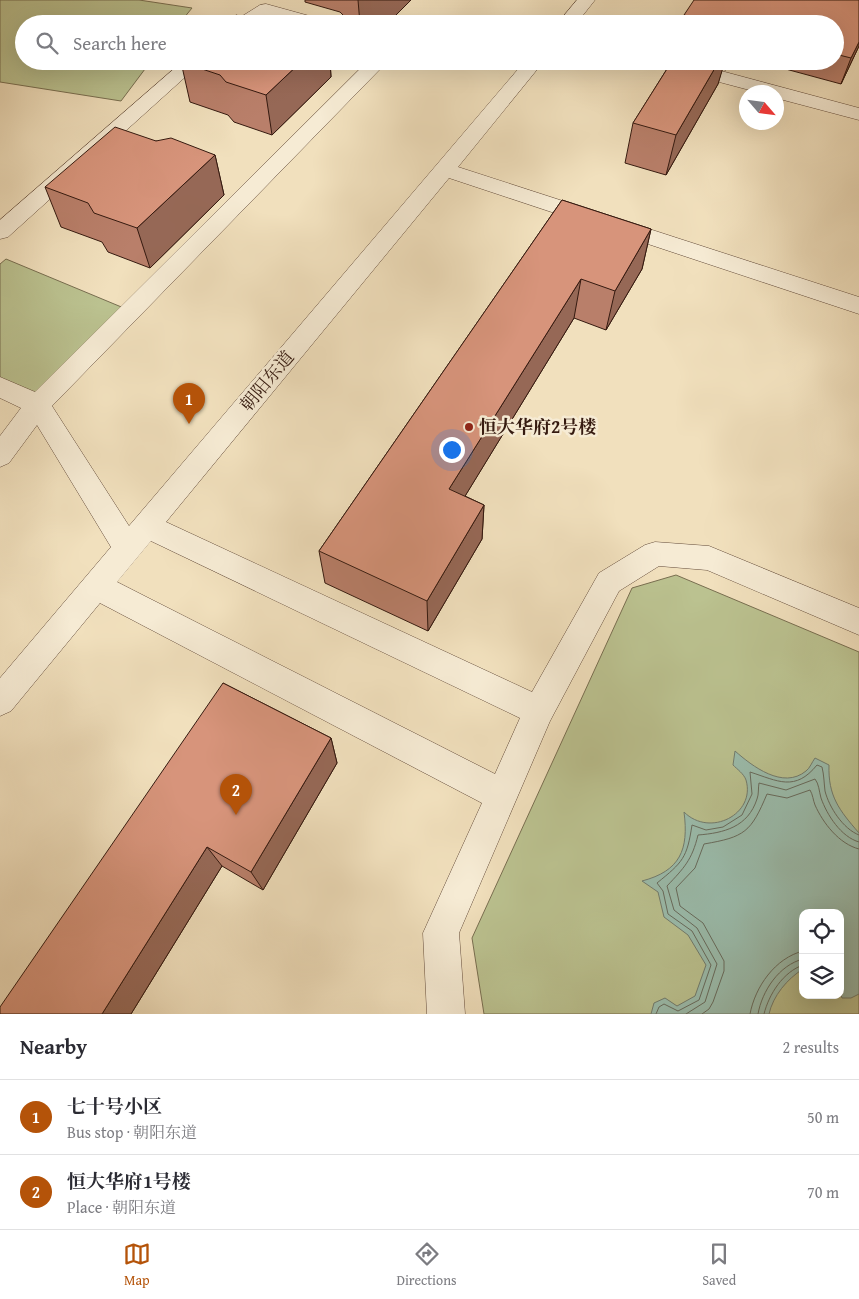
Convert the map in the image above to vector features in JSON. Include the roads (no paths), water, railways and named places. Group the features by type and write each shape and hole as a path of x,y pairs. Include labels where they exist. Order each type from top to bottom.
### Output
{"street":[{"path":"574,15 586,0"},
{"path":"256,15 266,9 287,15"},
{"path":"0,232 184,70"},
{"path":"0,456 38,405 370,70"},
{"name":"朝阳东道","path":"0,701 527,70"},
{"path":"695,70 859,114"},
{"path":"444,170 859,306"},
{"path":"0,387 38,405 127,548"},
{"path":"146,526 539,711"},
{"path":"446,1014 441,933 539,711 609,582 655,554 709,558 859,622"},
{"path":"96,586 501,795"}],"water":[{"path":"735,751 759,769 778,777 788,778 797,776 807,770 815,758 829,765 830,785 836,802 840,810 859,833 859,994 851,998 844,998 844,909 799,909 799,972 781,988 769,1014 651,1014 654,1003 665,998 677,1006 695,996 706,965 688,935 664,917 658,892 642,881 655,877 665,871 679,857 685,837 684,812 706,823 718,822 738,812 744,803 747,792 746,780 733,765"}],"place":[{"name":"七十号小区","path":"189,424"},
{"name":"恒大华府2号楼","path":"469,427"},
{"name":"恒大华府1号楼","path":"236,815"}]}
